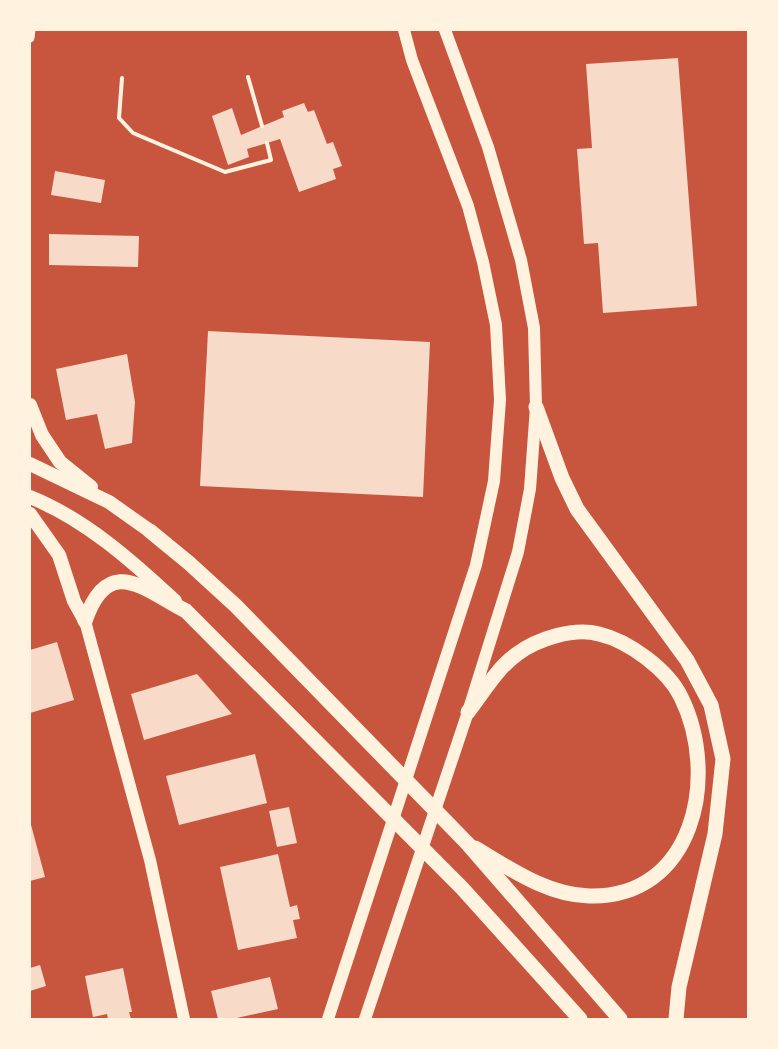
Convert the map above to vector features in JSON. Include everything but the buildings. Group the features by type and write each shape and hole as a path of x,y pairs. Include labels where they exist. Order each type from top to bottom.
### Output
{"highway":[{"path":"30,405 42,435 60,462 109,502 150,531 189,563 236,606 467,843 620,1019"},
{"path":"536,407 562,478 578,509 687,660 711,705 723,759 715,834 679,987 676,1019"},
{"path":"30,464 109,502"},
{"path":"30,497 69,518 106,542 142,571 186,611 462,888 580,1019"},
{"path":"30,514 59,555 74,601 85,621"},
{"path":"85,621 91,604 101,590 110,582 118,581 140,586 186,611"},
{"path":"467,843 544,885 562,892 587,896 614,895 639,887 668,862 682,845 693,820 697,794 697,762 692,724 681,696 660,670 640,653 598,633 552,637 516,654 498,673 468,712"}],"main road":[{"path":"328,1019 476,565 494,481 499,409 496,325 483,262 468,206 412,60 404,30"},
{"path":"366,1019 468,712 518,552 530,488 536,407 534,328 521,260 488,147 445,30"},
{"path":"85,621 150,860 184,1019"}],"street":[{"path":"30,38 31,30"}],"lane":[{"path":"248,77 262,126"},
{"path":"122,78 119,118 133,133 225,172 271,160 267,143"}]}
